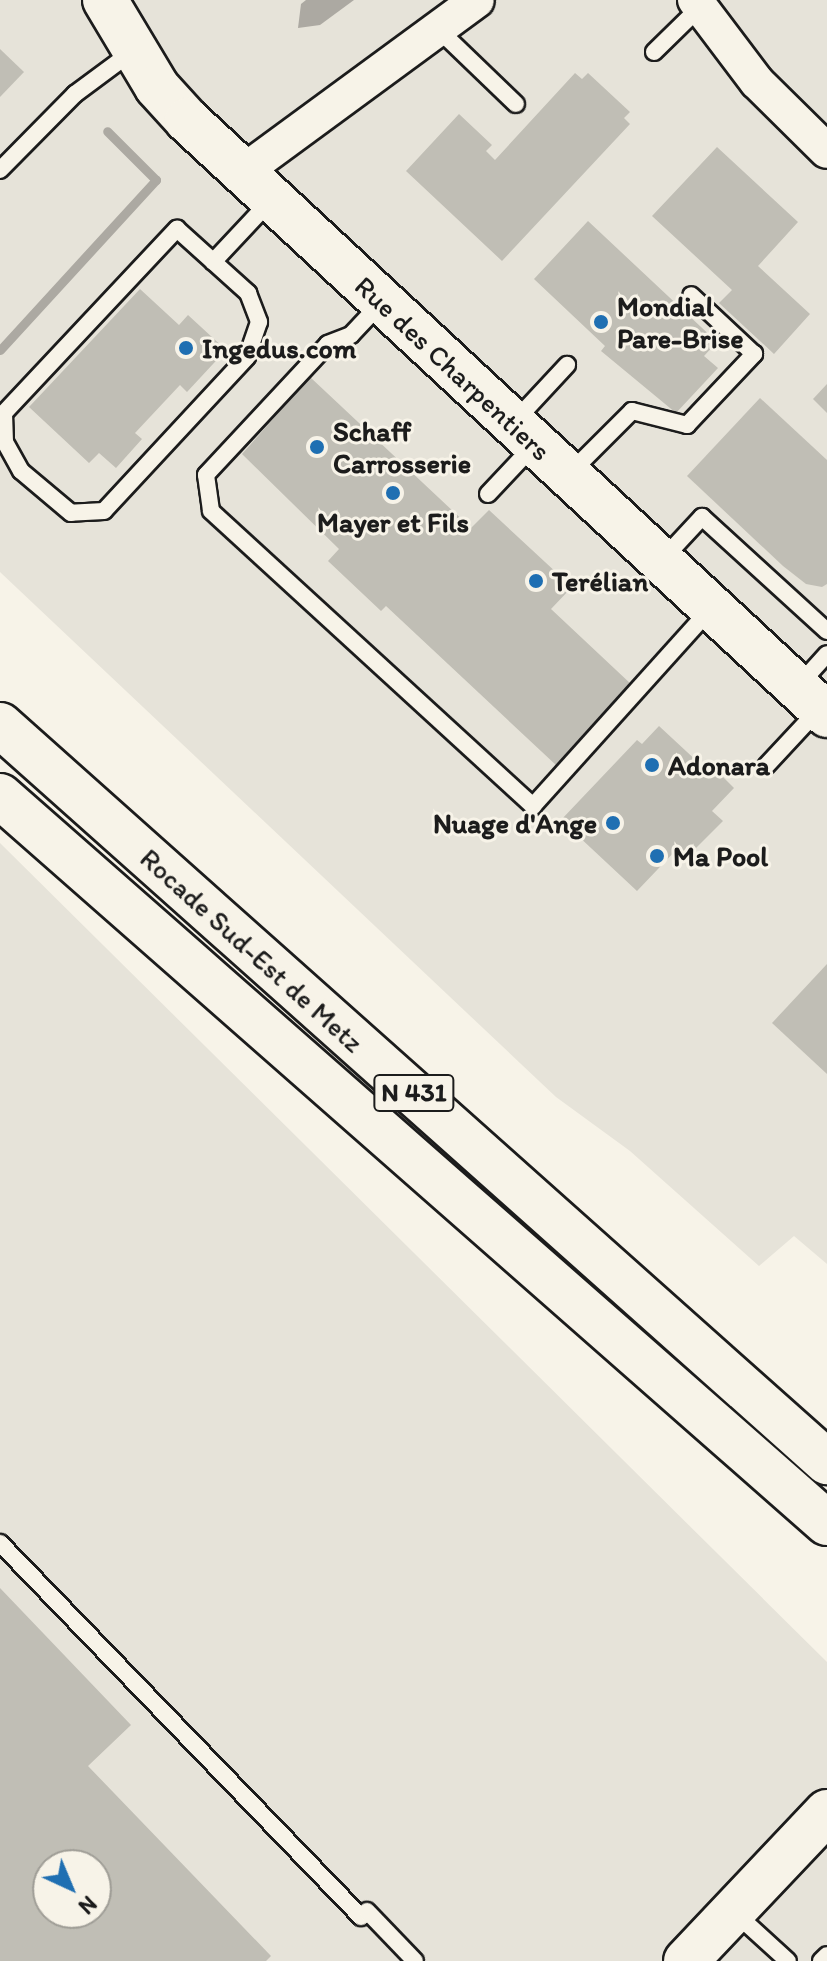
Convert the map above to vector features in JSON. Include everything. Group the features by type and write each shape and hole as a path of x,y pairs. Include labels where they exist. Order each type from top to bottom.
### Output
{"main road":[{"name":"Rue des Charpentiers","path":"105,0 133,51 187,120 814,704"},
{"name":"Rocade Sud-Est de Metz","path":"0,725 827,1462"},
{"name":"Rocade Sud-Est de Metz","path":"0,796 827,1523"},
{"path":"686,1961 827,1812"}],"street":[{"path":"258,186 438,29 477,0"},
{"path":"697,4 757,82 827,151"}],"lane":[{"path":"654,52 697,4"},
{"path":"438,29 516,104"},
{"path":"0,170 75,94 133,51"},
{"path":"213,262 258,186"},
{"path":"177,229 213,262 248,293 259,322 247,357 104,511 71,513 21,471 5,442 4,413 177,229"},
{"path":"568,475 632,411 687,425 754,354 691,295"},
{"path":"382,301 351,335 328,344 206,475 211,511 533,806 711,608"},
{"path":"488,494 567,365"},
{"path":"661,561 702,517 827,631"},
{"path":"766,766 814,704 827,654"},
{"path":"0,1543 364,1914 415,1961"},
{"path":"733,1911 788,1961"},
{"path":"821,1961 827,1955"}],"shaded area":[{"path":"0,0 827,0 827,1264 794,1236 759,1266 630,1151 556,1097 0,572"},
{"path":"306,0 354,0 320,25 298,28 301,4"},
{"path":"0,843 827,1662 827,1961 0,1961"}],"building":[{"path":"0,49 24,72 0,97"},
{"path":"575,73 582,79 588,73 630,112 624,118 630,124 502,261 406,171 459,114 492,145 486,151 495,160"},
{"path":"717,147 798,222 758,266 810,314 774,354 719,303 732,290 652,216"},
{"path":"588,221 717,342 704,356 718,368 676,413 601,351 605,346 534,279"},
{"path":"140,289 179,325 188,315 226,350 187,392 180,385 135,433 142,439 116,468 99,453 89,463 29,407"},
{"path":"310,377 471,528 489,510 572,587 551,609 632,685 557,766 386,606 381,611 328,561 339,549 242,454"},
{"path":"827,384 827,413 813,399"},
{"path":"760,398 827,460 827,584 822,587 806,584 783,566 687,476"},
{"path":"659,726 714,777 718,772 734,788 712,811 723,821 687,857 678,848 637,891 561,820 637,740 642,744"},
{"path":"827,964 827,1074 772,1023"},
{"path":"0,1588 131,1725 88,1766 271,1956 266,1961 0,1961"}],"waterway":[{"path":"0,350 156,180 107,131"}],"place":[{"name":"Mondial Pare-Brise","path":"601,322"},
{"name":"Ingedus.com","path":"186,348"},
{"name":"Schaff Carrosserie","path":"317,447"},
{"name":"Mayer et Fils","path":"393,493"},
{"name":"Terélian","path":"536,581"},
{"name":"Adonara","path":"652,765"},
{"name":"Nuage d'Ange","path":"613,823"},
{"name":"Ma Pool","path":"657,856"}]}
